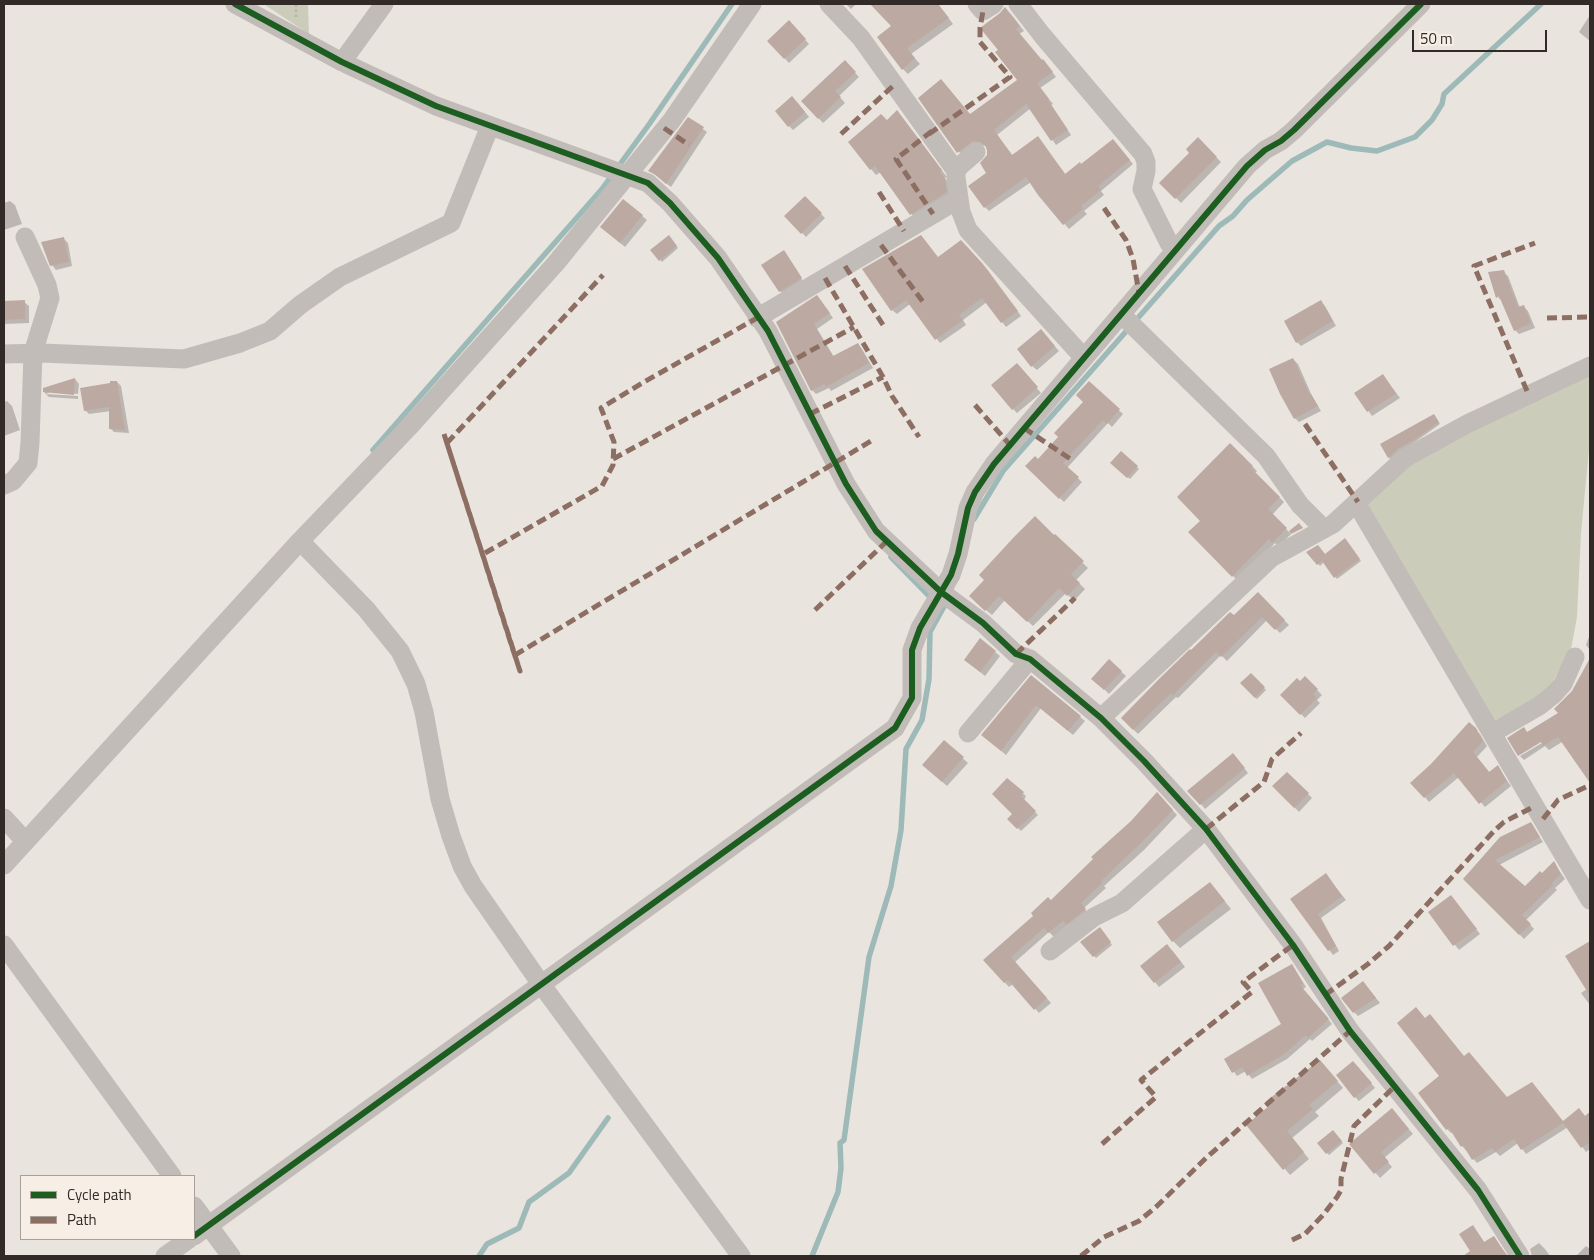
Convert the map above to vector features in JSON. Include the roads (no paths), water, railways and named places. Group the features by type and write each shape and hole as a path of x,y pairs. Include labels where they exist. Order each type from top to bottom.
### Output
{"street":[{"path":"235,4 342,62 436,106 648,183 670,203 718,258 757,318 768,331 835,462 861,510 876,531 942,592 983,623 1016,654 1030,659 1101,718 1144,761 1206,829 1293,945 1350,1031 1478,1190 1520,1256"},
{"path":"342,62 384,4"},
{"path":"4,865 300,541 444,388 556,263 672,120 752,4"},
{"path":"830,4 861,38 956,171 961,212 968,230 1084,358"},
{"path":"977,4 984,11 994,4"},
{"path":"1018,4 1058,54 1124,128 1143,154 1146,162 1146,171 1142,189 1169,243 1175,250"},
{"path":"201,1230 896,728 912,698 912,650 920,628 951,575 958,554 968,508 975,492 994,464 1247,166 1265,150 1281,141 1294,130 1421,4"},
{"path":"4,354 33,353 184,360 240,343 270,331 300,305 340,277 451,223 490,126"},
{"path":"956,171 976,152"},
{"path":"757,318 959,199"},
{"path":"4,485 13,481 28,463 33,353 50,298 47,284 25,237"},
{"path":"1121,314 1266,456 1300,505 1324,529"},
{"path":"1101,718 1271,558 1333,524 1405,458 1467,424 1590,366"},
{"path":"1358,502 1358,506 1590,900"},
{"path":"300,541 366,609 400,651 416,684 424,712 440,798 450,836 462,866 473,886 540,984 741,1256"},
{"path":"1491,731 1501,728 1530,711 1554,694 1563,684 1571,670 1575,657"},
{"path":"968,733 1030,659"},
{"path":"4,818 25,841"},
{"path":"1050,951 1094,917 1122,903 1206,829"},
{"path":"4,945 171,1175"},
{"path":"195,1209 201,1230 231,1256"},
{"path":"165,1256 188,1240"}],"waterway":[{"path":"373,450 602,189 732,4"},
{"path":"974,519 1003,471 1219,226 1233,216 1247,200 1292,161 1327,142 1351,148 1377,151 1415,137 1432,120 1442,104 1444,94 1541,4"},
{"path":"891,557 934,601"},
{"path":"812,1256 838,1192 841,1168 840,1143 844,1140 869,957 891,886 901,830 906,749 922,720 929,679 930,632 947,601"},
{"path":"479,1256 487,1244 519,1228 529,1202 569,1173 608,1118"}]}
